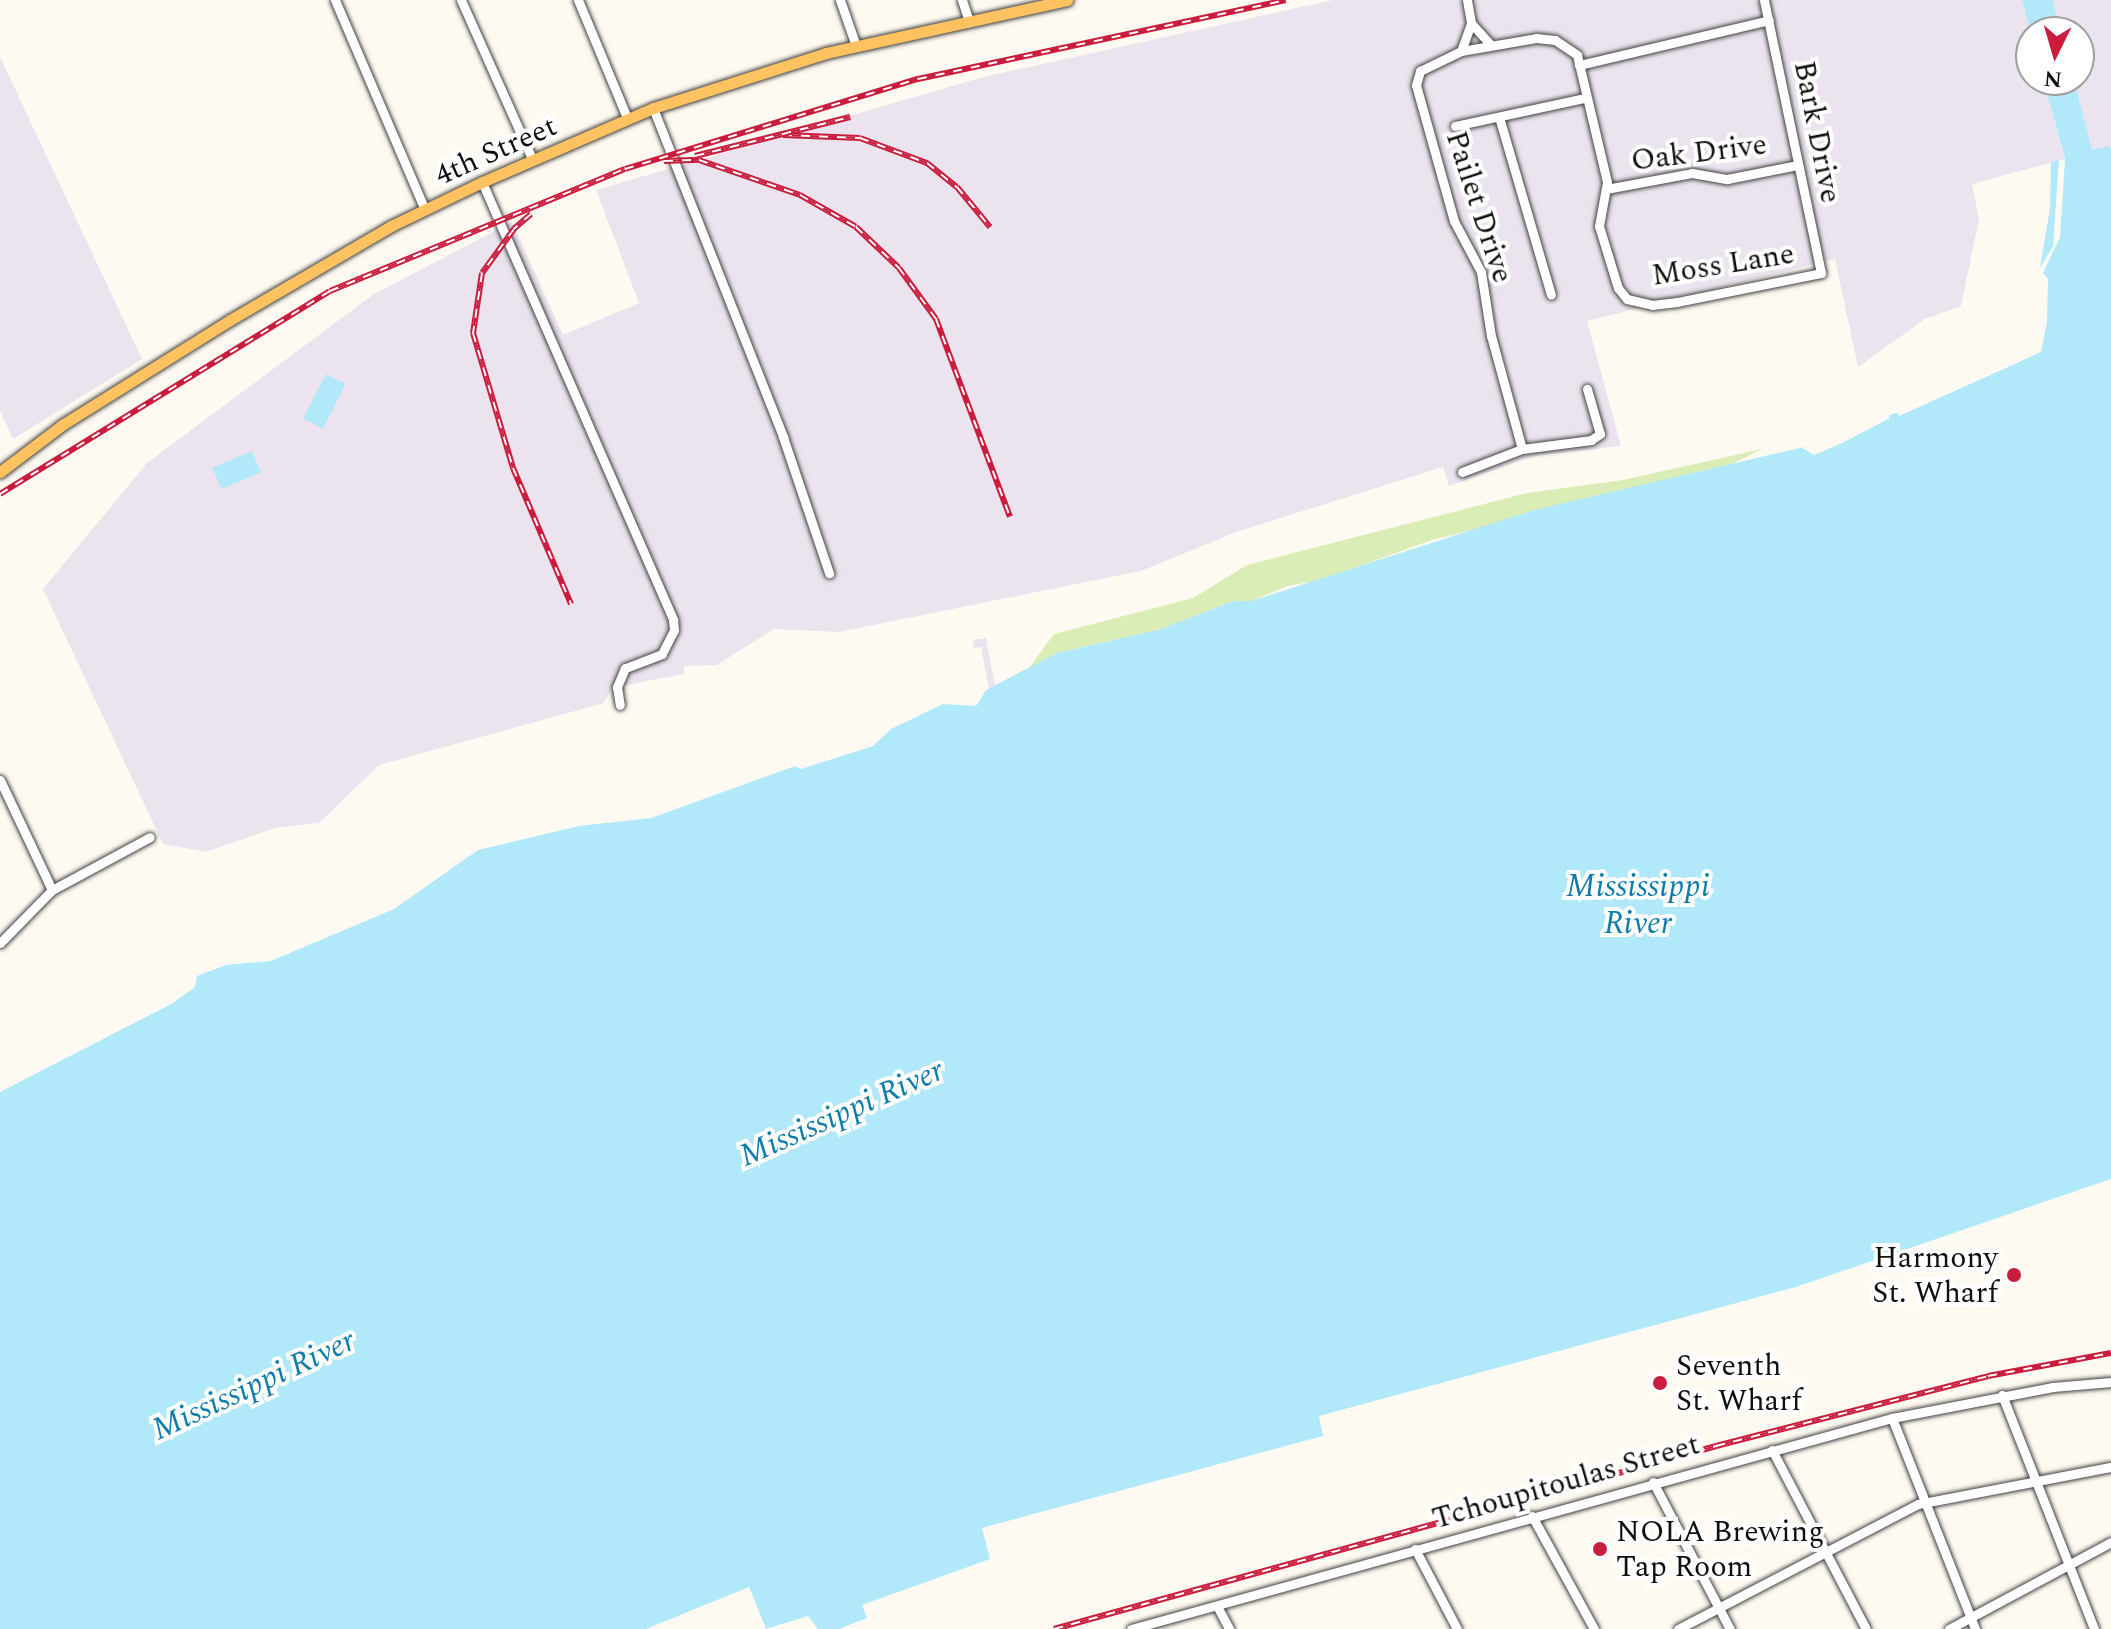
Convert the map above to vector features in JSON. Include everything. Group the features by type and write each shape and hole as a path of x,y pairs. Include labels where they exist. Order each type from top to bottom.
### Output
{"main road":[{"name":"4th Street","path":"0,472 62,425 230,320 425,210 482,182 653,108 856,46 1067,0"}],"street":[{"path":"335,0 425,210"},
{"path":"461,0 533,161"},
{"path":"578,0 627,118"},
{"path":"840,0 856,46"},
{"path":"962,0 969,21"},
{"path":"1461,51 1471,23 1467,0"},
{"name":"Bark Drive","path":"1764,0 1821,273"},
{"path":"1606,189 1579,65 1769,20"},
{"path":"1471,23 1491,45"},
{"name":"Pailet Drive","path":"1522,449 1491,336 1481,272 1454,221 1416,85 1420,71 1461,51 1491,45 1555,40 1568,45 1579,65"},
{"path":"1455,126 1584,98"},
{"path":"653,108 783,437 829,573"},
{"path":"1499,117 1551,295"},
{"name":"Oak Drive","path":"1606,189 1692,173 1727,179 1798,165"},
{"path":"482,182 673,620 674,630 662,654 625,668 617,687 620,705"},
{"name":"Moss Lane","path":"1606,189 1599,226 1618,288 1632,300 1677,302 1821,273"},
{"path":"1462,472 1522,449 1591,440 1600,434 1587,389"},
{"path":"0,780 52,890"},
{"path":"0,943 52,890 150,837"},
{"name":"Tchoupitoulas Street","path":"1131,1629 1892,1418 2002,1395 2111,1382"},
{"path":"2002,1395 2094,1629"},
{"path":"1892,1418 1975,1629"},
{"path":"1772,1450 1866,1629"},
{"path":"1678,1629 1925,1501 2111,1467"},
{"path":"1653,1482 1730,1629"},
{"path":"1532,1516 1594,1629"},
{"path":"1949,1629 2111,1542"},
{"path":"1415,1549 1454,1628"},
{"path":"1217,1606 1229,1629"}],"shaded area":[{"path":"1333,0 2022,0 2026,16 2015,16 2015,96 2047,96 2065,159 1972,184 1979,219 1961,306 1925,319 1858,367 1835,259 1587,321 1621,446 1534,456 1449,486 1443,467 1239,531 1141,571 839,632 774,629 717,665 685,666 683,674 612,688 604,703 379,765 319,823 275,828 206,852 163,844 43,589 147,463 374,294 512,222 563,335 639,303 596,190 983,77"},
{"path":"2052,0 2111,0 2111,146 2092,151 2078,96 2095,96 2095,16 2056,16"},
{"path":"0,57 142,359 13,439 0,411"},
{"path":"986,638 998,701 994,717 981,647 974,648 973,640"}],"green space":[{"path":"1762,449 1724,468 1432,540 1321,580 1288,586 1251,601 1233,601 1161,629 1057,653 1029,668 1054,634 1193,598 1247,565 1527,493 1623,480"}],"water":[{"path":"2022,0 2052,0 2056,16 2026,16"},
{"name":"Mississippi River","path":"2048,96 2078,96 2092,150 2110,146 2111,151 2111,1179 1796,1287 1319,1416 1323,1436 982,1528 990,1559 862,1605 867,1618 839,1629 818,1629 808,1616 766,1629 749,1587 646,1629 0,1629 0,1092 173,1003 195,987 197,976 226,965 271,961 394,909 478,850 579,826 651,818 795,766 801,769 873,746 891,729 943,704 976,706 986,690 1057,653 1161,629 1233,601 1251,601 1534,510 1825,442 2019,362 2039,346 2043,273 2036,264 2046,164 2065,158"},
{"path":"326,374 346,384 323,429 303,419"},
{"path":"252,451 261,472 221,489 212,468"}],"pier":[{"path":"2065,159 2060,237 2043,273 2048,279 2047,322 2041,352 1899,416 1894,408 2018,358 2035,344 2039,276 2033,267 2046,164 2051,163 2050,208 2040,268 2053,246 2059,160"},
{"path":"1885,412 1890,418 1842,443 1814,455 1802,448"}],"railway":[{"path":"0,494 330,291 625,169 918,79 1286,0"},
{"path":"695,156 850,117"},
{"path":"783,135 860,138 927,163 957,187 990,227"},
{"path":"664,161 699,160 800,195 856,227 899,268 936,319 1010,517"},
{"path":"531,214 514,229 482,273 473,333 513,468 571,604"},
{"path":"1054,1629 1716,1446 1988,1376 2111,1353"}],"place":[{"name":"Harmony St. Wharf","path":"2014,1275"},
{"name":"Seventh St. Wharf","path":"1660,1383"},
{"name":"NOLA Brewing Tap Room","path":"1600,1549"}]}
